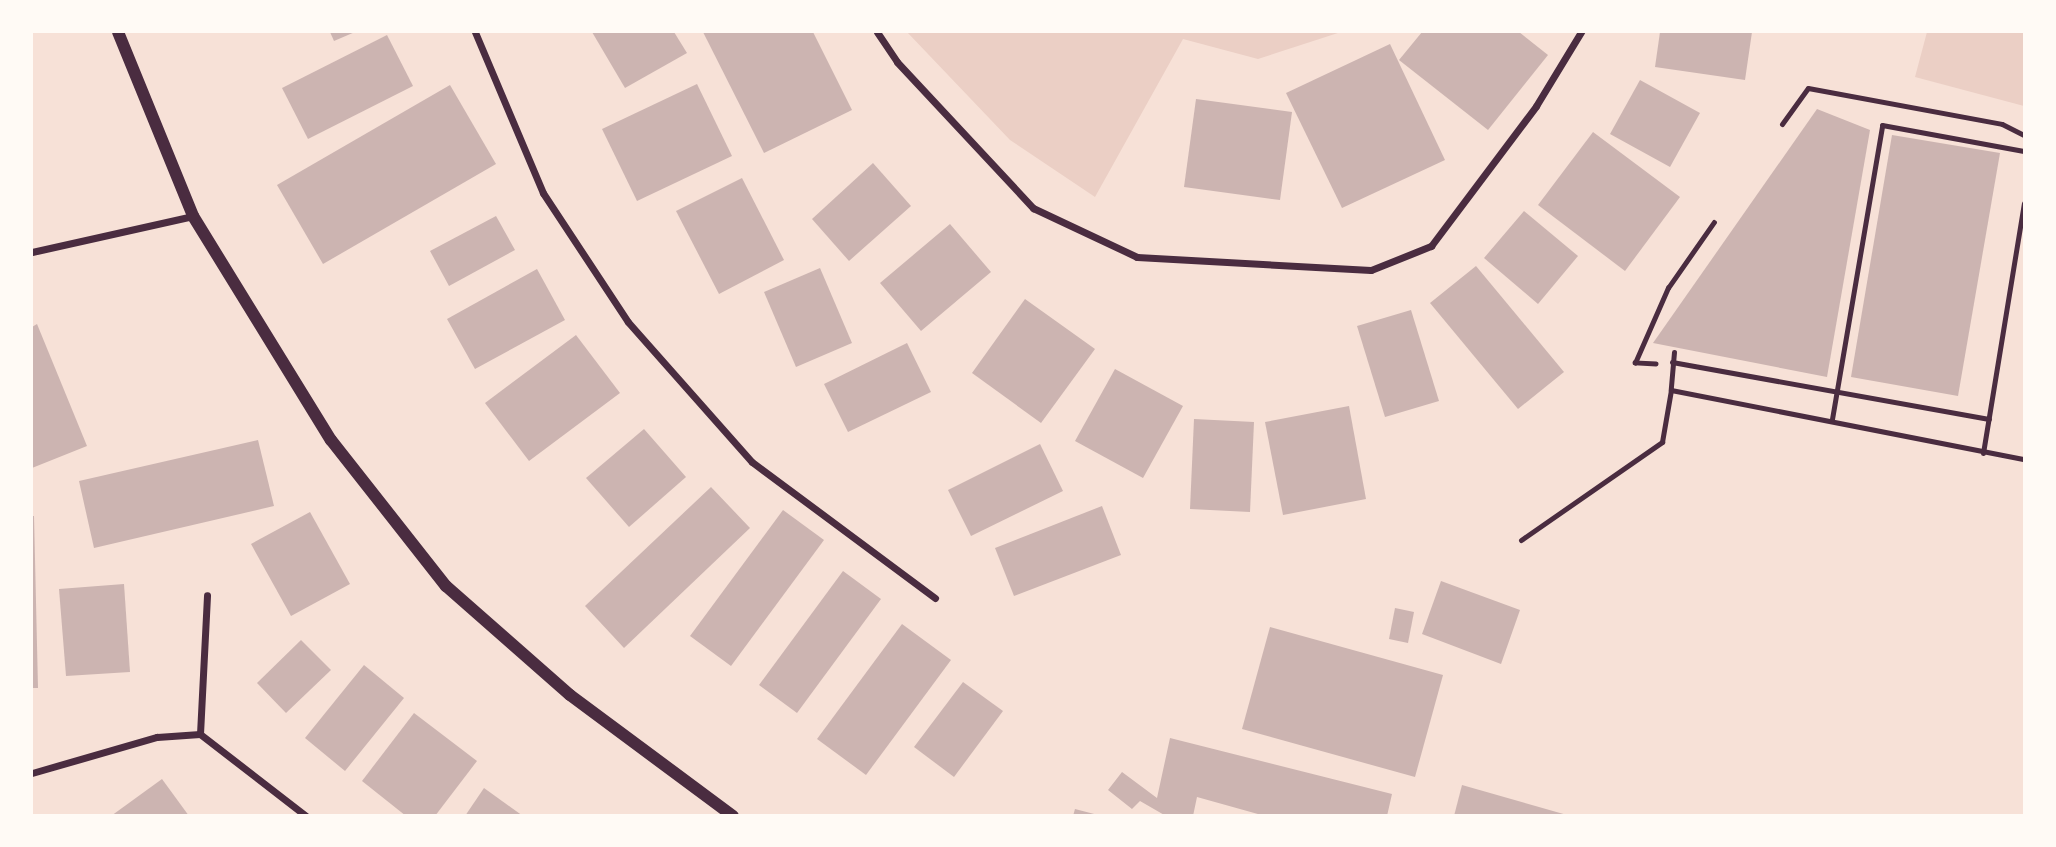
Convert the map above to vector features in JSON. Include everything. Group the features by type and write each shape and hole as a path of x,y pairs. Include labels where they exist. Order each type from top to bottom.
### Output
{"street":[{"path":"118,32 193,216 331,440 446,586 570,695 733,816"},
{"path":"475,32 543,193 628,321 752,462 935,598"},
{"path":"877,32 897,62 1033,208 1137,257 1371,270 1431,246 1536,106 1581,32"},
{"path":"32,253 193,216"},
{"path":"200,734 207,595"},
{"path":"32,773 157,737 200,734 306,816"}],"lane":[{"path":"1782,124 1808,88 2002,124 2025,135"},
{"path":"1832,419 1882,125 2025,151"},
{"path":"1983,453 2025,203"},
{"path":"1521,540 1662,442 1674,352"},
{"path":"1672,362 1989,419"},
{"path":"1671,390 1832,419 1983,453 2025,458"}],"path":[{"path":"1658,364 1635,363 1668,288 1714,222"}],"shaded area":[{"path":"907,32 1341,32 1258,59 1183,39 1095,197 1010,140"},
{"path":"1927,32 2024,32 2024,106 1915,77"}],"building":[{"path":"330,32 355,32 334,41"},
{"path":"592,32 674,32 687,53 625,88"},
{"path":"703,32 813,32 852,110 764,153"},
{"path":"1422,32 1519,32 1548,55 1488,130 1399,60"},
{"path":"1660,32 1752,32 1745,80 1655,67"},
{"path":"387,35 413,86 308,139 282,88"},
{"path":"1390,44 1445,160 1342,208 1286,93"},
{"path":"1640,80 1700,113 1670,167 1610,134"},
{"path":"697,84 732,156 637,201 602,129"},
{"path":"450,85 496,164 323,264 277,185"},
{"path":"1196,99 1292,112 1280,200 1184,187"},
{"path":"1817,109 1870,130 1827,377 1653,343"},
{"path":"1593,132 1680,197 1625,271 1538,205"},
{"path":"1892,135 2000,153 1958,396 1851,377"},
{"path":"873,163 911,206 849,261 812,219"},
{"path":"742,178 784,260 719,294 676,211"},
{"path":"1524,211 1578,256 1538,304 1484,258"},
{"path":"496,216 515,250 449,286 430,251"},
{"path":"950,224 991,272 921,331 880,283"},
{"path":"1476,266 1564,372 1518,409 1430,303"},
{"path":"820,268 852,343 796,367 764,292"},
{"path":"537,269 565,320 475,369 447,319"},
{"path":"1025,299 1095,349 1041,423 972,373"},
{"path":"1411,310 1439,401 1385,417 1357,326"},
{"path":"37,324 87,446 32,468 32,327"},
{"path":"576,335 620,393 529,461 485,403"},
{"path":"907,343 931,392 848,432 824,384"},
{"path":"1115,369 1183,406 1143,478 1075,441"},
{"path":"1349,406 1366,499 1283,515 1265,422"},
{"path":"1194,419 1254,422 1250,512 1190,509"},
{"path":"644,429 686,477 629,527 586,478"},
{"path":"258,440 274,506 94,548 79,481"},
{"path":"1040,444 1063,491 971,536 948,490"},
{"path":"711,487 750,528 624,648 585,606"},
{"path":"1102,506 1121,555 1014,596 995,548"},
{"path":"783,510 824,540 731,666 690,636"},
{"path":"310,512 350,584 291,616 251,544"},
{"path":"34,516 38,688 32,688"},
{"path":"843,571 881,599 797,713 759,685"},
{"path":"1441,581 1520,610 1501,664 1422,634"},
{"path":"124,584 130,672 66,676 59,589"},
{"path":"1395,608 1414,612 1408,643 1389,639"},
{"path":"902,624 951,660 866,775 817,739"},
{"path":"1270,627 1443,675 1415,777 1242,729"},
{"path":"301,640 331,670 286,713 257,683"},
{"path":"364,665 404,698 345,771 305,738"},
{"path":"963,682 1003,711 954,777 914,747"},
{"path":"414,713 477,761 435,816 406,816 362,781"},
{"path":"1170,738 1392,794 1387,816 1265,816 1197,797 1193,816 1166,816 1140,801 1132,809 1108,790 1122,772 1157,798"},
{"path":"162,779 189,816 111,816"},
{"path":"1462,785 1567,815 1454,816"},
{"path":"484,788 523,816 465,816"},
{"path":"1075,809 1098,815 1098,816 1073,816"}]}
